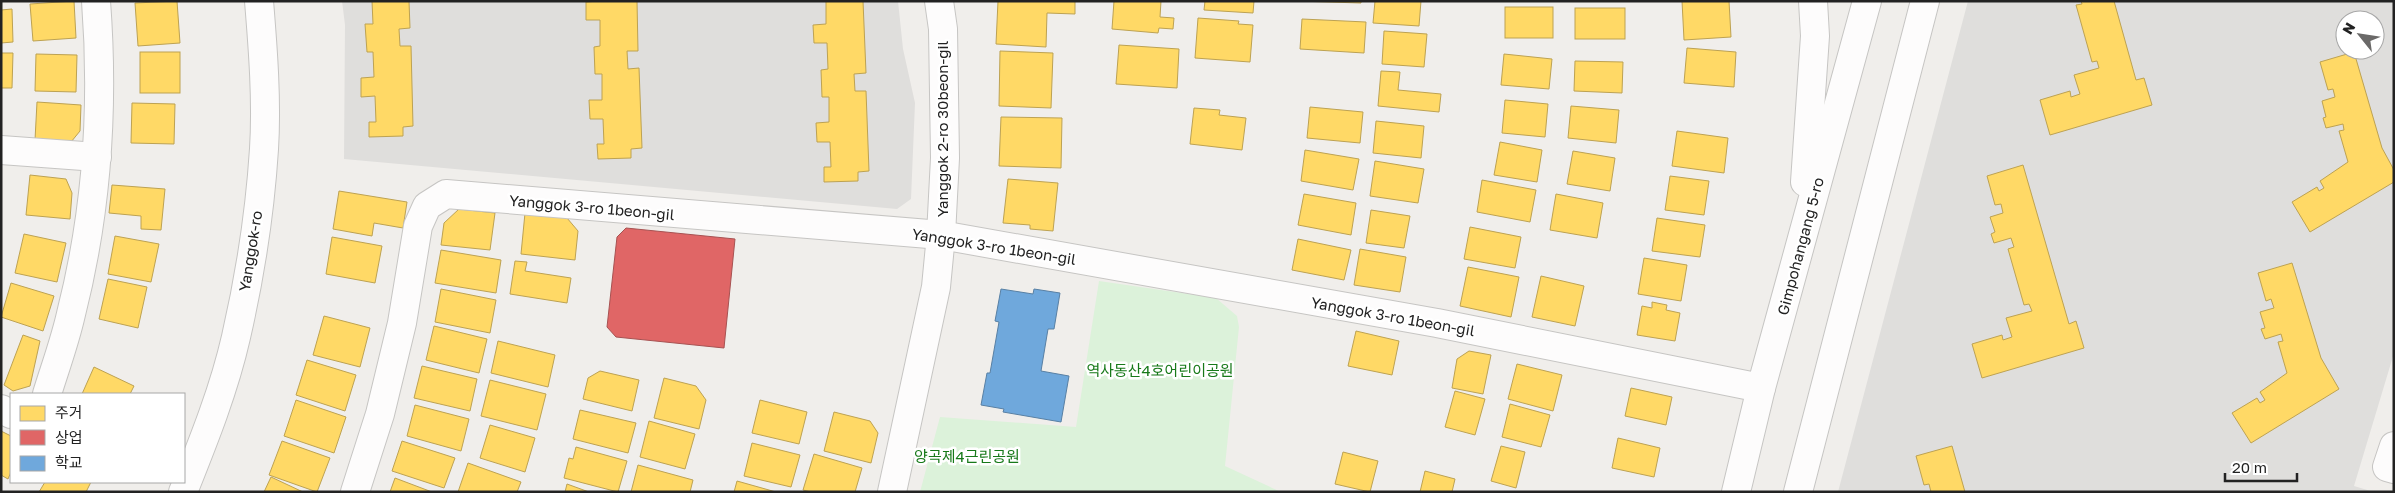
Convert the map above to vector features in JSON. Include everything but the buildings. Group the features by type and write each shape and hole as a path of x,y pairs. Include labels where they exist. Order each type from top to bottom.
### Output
{"street":[{"path":"47,393 73,306 88,235 97,157 100,57 96,1"},
{"name":"Yanggok-ro","path":"183,492 208,432 236,338 252,248 264,148 260,1"},
{"name":"Yanggok 2-ro 30beon-gil","path":"892,492 936,287 941,235 945,158 943,28 939,1"},
{"path":"1801,242 1815,36 1813,1"},
{"name":"Gimpohangang 5-ro","path":"1736,492 1761,388 1867,1"},
{"path":"1798,492 1925,1"},
{"path":"1,150 97,157"},
{"name":"Yanggok 3-ro 1beon-gil","path":"354,492 380,414 402,323 418,226 427,206 446,194 941,235 1437,323 1761,388"},
{"path":"2394,446 2388,467 2394,469"}],"shaded area":[{"path":"342,1 898,1 903,49 915,103 911,199 897,209 344,159 345,25"},
{"path":"1968,1 2394,1 2394,353 2354,486 2374,492 1838,492"}],"green space":[{"path":"1099,281 1216,298 1237,316 1239,327 1225,466 1281,492 920,492 940,417 1076,427"}],"park label":[{"name":"역사동산4호어린이공원","path":"1160,370"},
{"name":"양곡제4근린공원","path":"967,456"}]}
